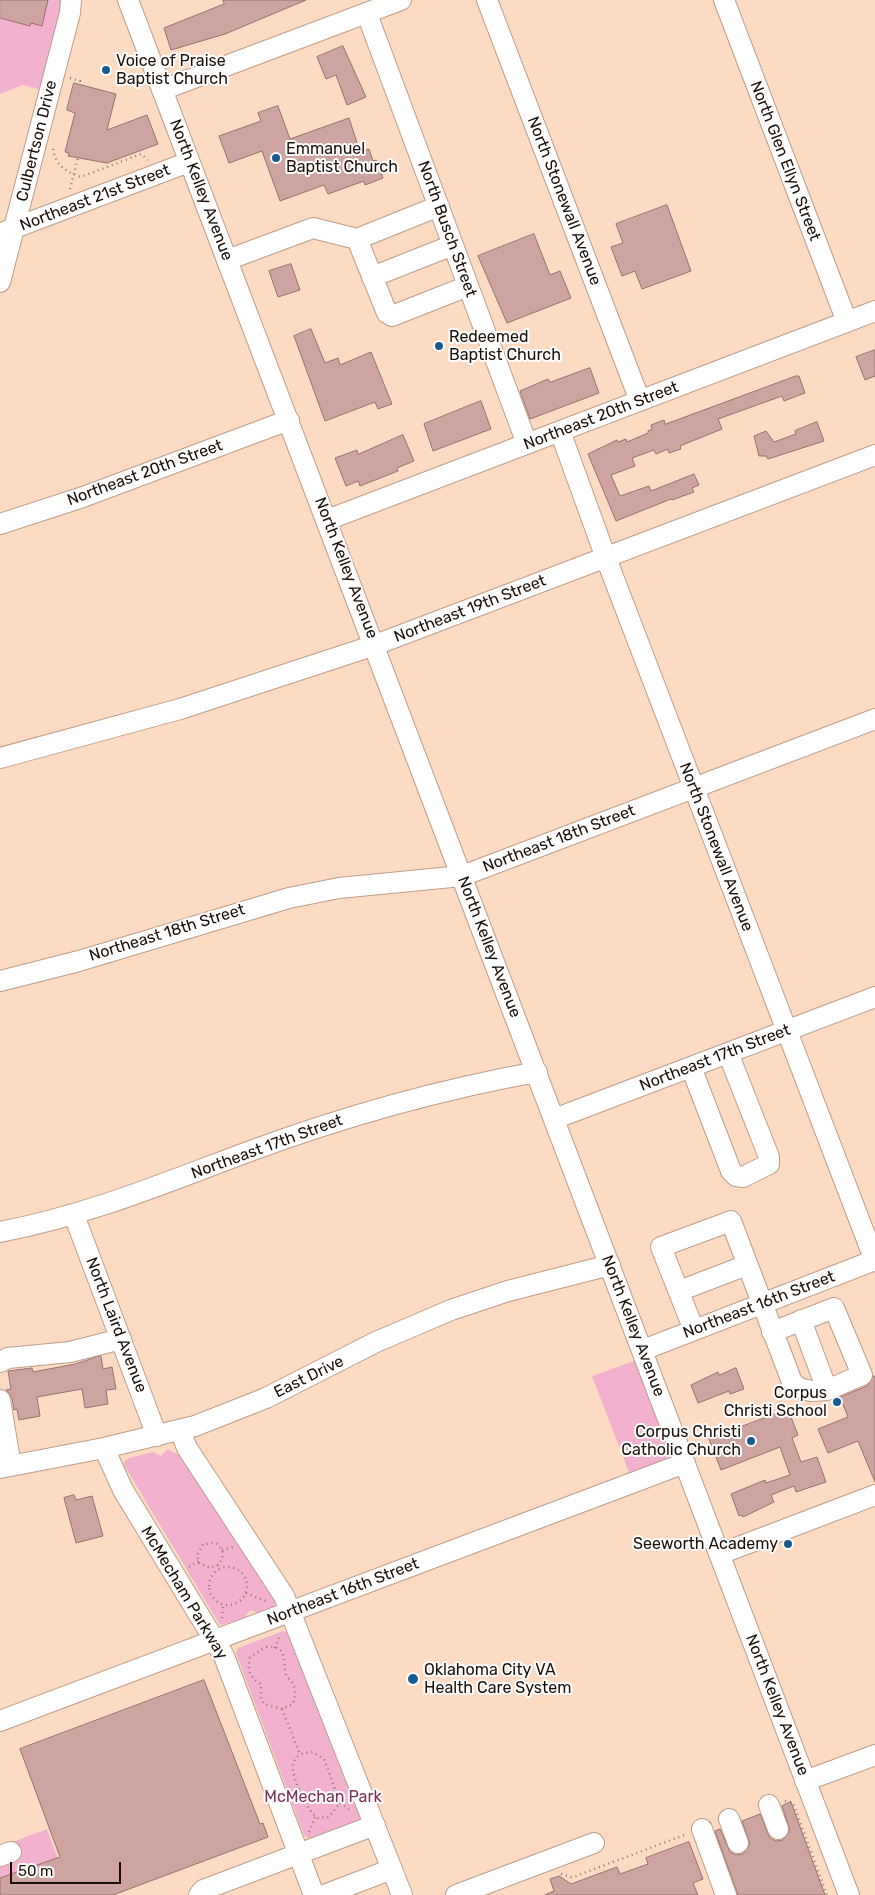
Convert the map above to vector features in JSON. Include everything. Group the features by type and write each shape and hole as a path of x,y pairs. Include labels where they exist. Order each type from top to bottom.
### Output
{"street":[{"name":"North Kelley Avenue","path":"128,0 290,420 849,1895"},
{"path":"162,90 401,0"},
{"name":"North Stonewall Avenue","path":"487,0 640,401"},
{"name":"North Glen Ellyn Street","path":"724,0 847,322"},
{"name":"Culbertson Drive","path":"0,282 7,231 72,4"},
{"name":"North Busch Street","path":"367,14 527,444"},
{"name":"Northeast 21st Street","path":"7,231 189,162"},
{"path":"227,260 312,228 357,239 438,206"},
{"path":"357,239 387,313 392,316 468,286"},
{"path":"372,277 453,245"},
{"name":"Northeast 20th Street","path":"327,520 875,311"},
{"name":"Northeast 20th Street","path":"0,524 92,494 290,420"},
{"name":"North Stonewall Avenue","path":"560,432 606,558 875,1261"},
{"name":"Northeast 19th Street","path":"0,758 180,708 375,645 875,455"},
{"name":"Northeast 18th Street","path":"0,981 88,958 289,898 339,888 462,876 875,719"},
{"name":"Northeast 17th Street","path":"554,1119 875,997"},
{"path":"691,1067 731,1171 736,1176 743,1177 769,1164 769,1158 728,1053"},
{"name":"Northeast 17th Street","path":"0,1232 74,1215 135,1196 254,1150 370,1111 461,1088 537,1072"},
{"name":"North Laird Avenue","path":"74,1215 156,1436"},
{"path":"694,1330 661,1247 730,1221 761,1304 772,1332 792,1382 799,1388 811,1391 827,1390 862,1375 834,1308 772,1332"},
{"name":"Northeast 16th Street","path":"643,1350 875,1261"},
{"name":"East Drive","path":"6,1467 104,1448 180,1430 266,1398 376,1342 451,1310 508,1291 610,1265"},
{"path":"678,1291 747,1265"},
{"path":"802,1320 827,1390"},
{"path":"0,1362 8,1358 70,1352 121,1338"},
{"path":"0,1400 6,1467"},
{"path":"180,1430 187,1448 274,1579 290,1612 376,1825 402,1895"},
{"name":"McMecham Parkway","path":"104,1448 123,1490 224,1656 302,1847 314,1895"},
{"name":"Northeast 16th Street","path":"0,1721 686,1463"},
{"path":"720,1554 875,1495"},
{"path":"805,1781 875,1755"},
{"path":"776,1803 778,1829"},
{"path":"729,1819 738,1843"},
{"path":"199,1895 203,1890 302,1847 376,1825"},
{"path":"697,1831 726,1895"},
{"path":"456,1895 598,1852"},
{"path":"324,1895 392,1870"}],"path":[{"path":"66,78 80,81 79,84"},
{"path":"52,145 58,165 81,177 141,152 155,166"},
{"path":"69,191 78,158"},
{"path":"218,1565 210,1568 199,1563 197,1555 203,1544 212,1542 220,1546 223,1554 218,1570 211,1579 209,1589 215,1600 224,1605 240,1601 246,1593 247,1581 241,1572 235,1568 218,1570"},
{"path":"222,1620 224,1605"},
{"path":"276,1648 281,1634"},
{"path":"276,1648 286,1660 285,1674 294,1685 295,1691 292,1704 282,1709 264,1704 261,1698 261,1684 250,1676 250,1657 262,1650 276,1648"},
{"path":"282,1709 300,1754"},
{"path":"313,1752 324,1759 340,1803 329,1817 315,1817 309,1811 293,1770 293,1764 300,1754 313,1752"},
{"path":"776,1803 793,1803 827,1895"},
{"path":"302,1847 315,1817"},
{"path":"556,1873 571,1877 576,1876 697,1831"},
{"path":"598,1852 603,1866"},
{"path":"574,1872 576,1876"}],"green space":[{"path":"0,0 64,0 41,90 23,85 0,94"},
{"path":"637,1360 672,1453 667,1462 630,1475 592,1376"},
{"path":"167,1449 179,1455 276,1600 274,1607 257,1614 254,1611 249,1611 244,1619 220,1625 124,1465 124,1462 129,1458 153,1452 161,1456"},
{"name":"McMechan Park","path":"283,1631 288,1632 364,1814 360,1821 310,1839 304,1835 236,1653 238,1648"},
{"path":"47,1829 71,1895 0,1895 0,1847"}],"building":[{"path":"0,0 48,0 42,26 31,23 30,26 0,18"},
{"path":"223,0 306,0 225,34 171,50 164,28 224,4"},
{"path":"343,46 366,97 347,105 336,75 326,79 317,57"},
{"path":"74,83 116,94 107,130 147,115 158,144 107,163 68,156 69,153 65,152 75,113 67,110"},
{"path":"278,106 290,139 349,118 360,152 369,149 373,161 376,160 383,178 365,185 364,181 328,194 324,185 280,201 262,151 229,163 219,136 261,121 258,113"},
{"path":"667,205 691,271 642,289 635,271 622,276 611,247 623,243 616,224"},
{"path":"534,234 550,275 560,271 571,298 507,323 478,256"},
{"path":"291,264 300,290 278,297 269,271"},
{"path":"311,329 325,363 338,358 340,365 371,352 392,404 378,409 375,402 325,421 294,336"},
{"path":"875,350 875,376 865,380 856,357"},
{"path":"590,368 599,393 530,419 520,391 548,379 550,382"},
{"path":"799,376 805,393 784,401 782,396 718,419 722,429 680,446 681,449 669,453 668,449 656,454 654,450 632,458 635,466 611,475 620,496 649,486 651,491 694,474 699,485 692,488 694,492 616,521 588,454 617,440 618,442 626,439 627,442 648,433 652,429 651,425 664,420 665,424"},
{"path":"481,401 491,429 433,451 424,424"},
{"path":"817,422 824,441 768,459 766,456 759,456 754,436 766,431 774,442 796,434 795,431"},
{"path":"403,435 414,461 397,468 398,471 360,486 358,481 346,486 335,458 357,450 358,454"},
{"path":"101,1356 103,1369 112,1367 116,1389 106,1390 108,1404 85,1408 82,1389 37,1397 40,1416 19,1420 17,1409 14,1410 12,1398 6,1390 11,1389 8,1371 32,1368 33,1372 75,1364"},
{"path":"736,1368 744,1389 730,1394 729,1391 698,1403 691,1385 718,1372 719,1375"},
{"path":"874,1376 875,1482 858,1441 828,1453 818,1429 848,1417 840,1397 867,1386"},
{"path":"781,1412 782,1415 789,1412 798,1435 792,1438 801,1462 817,1457 826,1482 796,1492 794,1486 771,1495 774,1502 743,1517 742,1515 739,1516 731,1494 765,1480 766,1483 790,1475 780,1447 721,1470 709,1439"},
{"path":"74,1495 76,1500 92,1496 103,1536 76,1543 64,1498"},
{"path":"204,1680 260,1824 263,1823 268,1837 113,1895 0,1895 0,1878 60,1857 20,1749"},
{"path":"791,1802 825,1895 738,1895 715,1831 720,1829 730,1852 736,1855 743,1854 750,1844 742,1821 760,1814 770,1838 776,1841 783,1840 790,1830 782,1806"},
{"path":"689,1842 703,1879 693,1883 698,1895 545,1895 554,1891 550,1879 559,1876 571,1884 617,1867 620,1874 648,1864 646,1858"}],"place":[{"name":"Voice of Praise Baptist Church","path":"106,70"},
{"name":"Emmanuel Baptist Church","path":"276,158"},
{"name":"Redeemed Baptist Church","path":"439,346"},
{"name":"Corpus Christi School","path":"837,1402"},
{"name":"Corpus Christi Catholic Church","path":"751,1441"},
{"name":"Seeworth Academy","path":"788,1544"},
{"name":"Oklahoma City VA Health Care System","path":"413,1679"}]}
